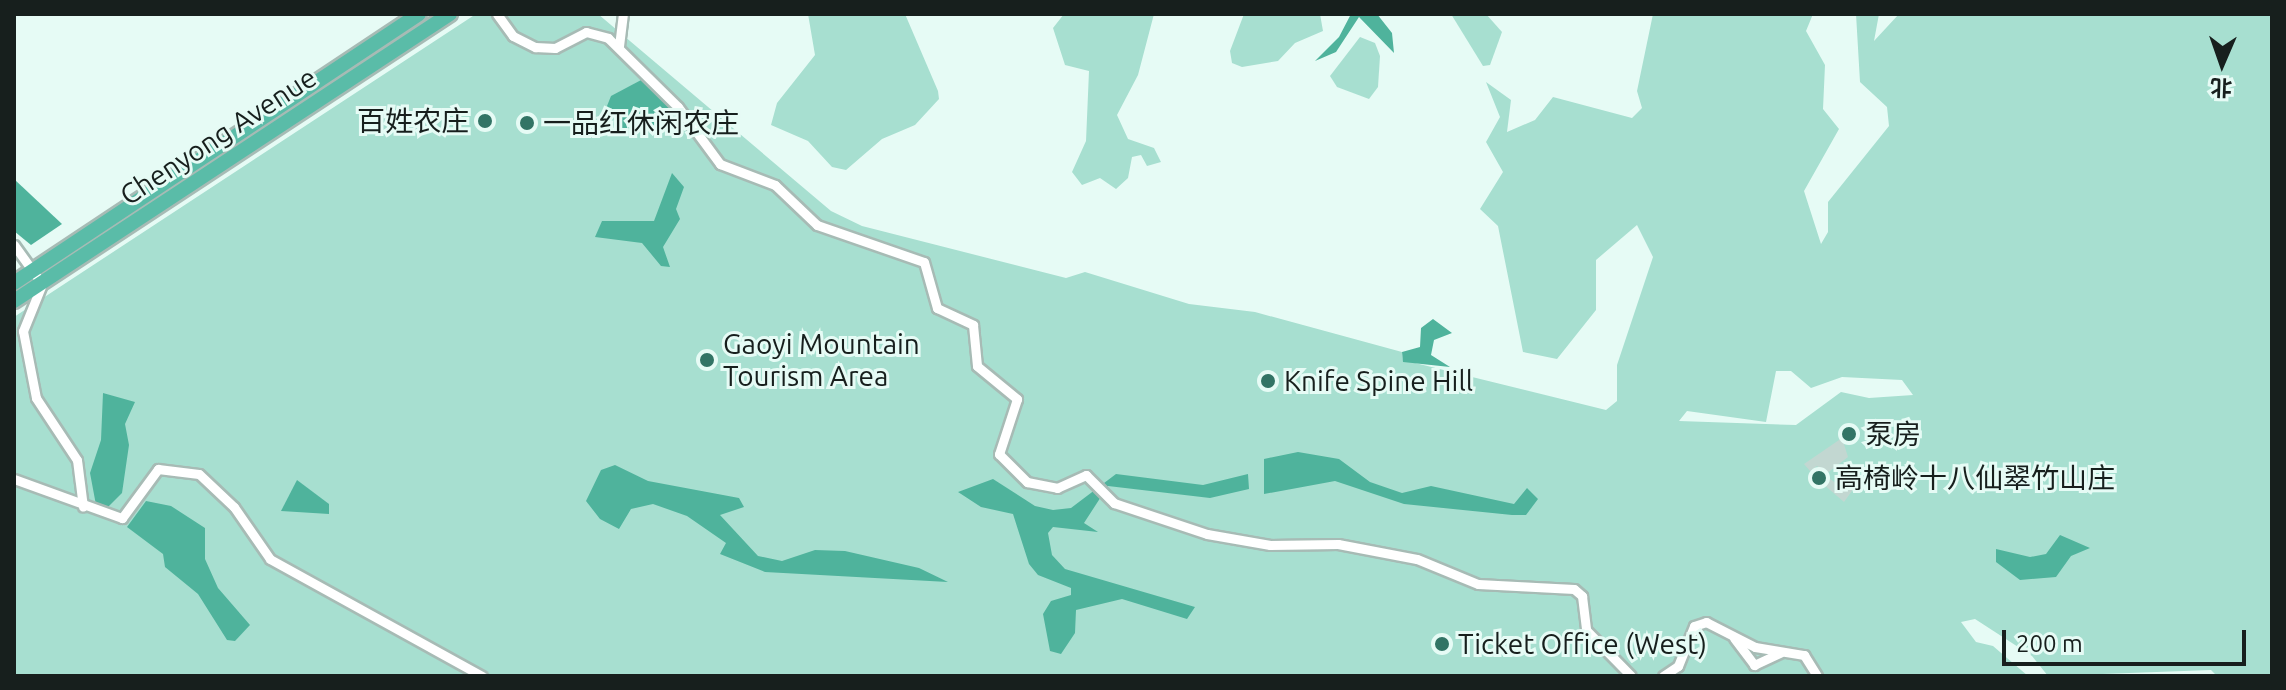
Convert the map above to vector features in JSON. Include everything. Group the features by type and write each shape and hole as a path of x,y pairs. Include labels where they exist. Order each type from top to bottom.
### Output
{"highway":[{"name":"Chenyong Avenue","path":"14,283 419,14"},
{"name":"Chenyong Avenue","path":"14,301 450,14"}],"street":[{"path":"497,14 513,36 535,47 555,48 592,32 619,46 678,107 720,164 775,185 817,225 886,244 927,265 937,308 973,325 977,366 1017,399 999,454 1019,477 1047,489 1086,475 1118,505 1207,534 1270,545 1338,544 1417,559 1478,584 1574,589 1582,596 1586,630 1631,676"},
{"path":"619,46 623,14"},
{"path":"14,245 42,284 23,331 36,398 77,460 83,507"},
{"path":"14,479 83,507 122,518 158,469 199,474 234,507 270,559 482,676"},
{"path":"1663,676 1678,666 1694,626 1706,622 1780,653 1804,655 1817,676"},
{"path":"1730,633 1754,665 1780,653"}],"shaded area":[{"name":"Gaoyi Mountain Tourism Area","path":"476,14 598,14 831,211 862,226 1066,278 1085,272 1189,304 1255,312 1402,352 1403,360 1606,410 1617,401 1617,365 1653,257 1637,225 1596,260 1596,310 1557,359 1523,352 1498,226 1480,209 1503,172 1486,142 1500,117 1486,82 1511,100 1507,132 1535,120 1553,97 1632,118 1642,108 1637,91 1653,14 1813,14 1806,31 1825,65 1823,109 1839,129 1804,191 1821,244 1828,232 1828,202 1889,126 1887,107 1860,82 1856,14 1879,14 1874,41 1899,14 2272,14 2272,676 2217,676 2211,670 2048,676 2032,656 1975,619 1961,622 1976,642 1993,646 2028,676 14,676 14,317","holes":["1776,371 1791,371 1811,388 1842,377 1902,380 1913,395 1869,398 1841,392 1796,425 1679,421 1687,411 1766,422"]},
{"path":"808,14 905,14 938,91 939,99 915,125 882,139 846,170 832,167 808,141 771,125 777,103 815,55"},
{"path":"1064,14 1154,14 1138,75 1117,115 1128,139 1154,148 1161,162 1147,166 1141,155 1132,157 1128,178 1116,189 1100,178 1082,185 1072,172 1086,141 1089,71 1065,65 1053,28"},
{"path":"1244,14 1320,14 1323,31 1295,43 1278,61 1242,67 1232,63 1230,51"},
{"path":"1351,14 1377,14 1392,33 1394,53 1359,17 1336,52 1315,61 1339,37"},
{"path":"1451,14 1486,14 1502,32 1490,65 1483,66"},
{"path":"1360,37 1375,43 1380,56 1378,87 1369,99 1337,87 1330,76"},
{"path":"643,79 671,109 657,133 622,128 607,106 611,96"},
{"path":"672,173 684,187 676,209 680,219 663,247 670,267 661,266 642,243 595,237 602,221 654,221"},
{"path":"14,179 62,224 31,245 14,231"},
{"path":"1433,319 1452,333 1434,340 1431,355 1450,367 1403,362 1402,352 1420,347 1421,328"},
{"path":"103,393 135,402 125,424 129,445 122,493 105,510 96,505 90,473 101,440"},
{"path":"1298,452 1339,459 1370,482 1402,493 1431,486 1514,504 1527,488 1538,499 1526,515 1512,515 1404,504 1335,481 1264,494 1264,459"},
{"path":"615,465 648,481 739,498 744,507 720,515 758,556 782,561 815,550 845,551 919,568 948,582 765,572 720,554 726,543 687,516 653,504 631,509 619,529 600,519 586,501 601,470"},
{"path":"1116,474 1203,485 1248,474 1249,489 1210,498 1108,486 1084,523 1098,532 1053,527 1048,533 1052,555 1065,569 1195,607 1187,619 1122,599 1076,610 1075,633 1061,654 1050,651 1043,614 1051,601 1071,595 1071,588 1038,575 1029,564 1013,514 981,507 958,492 993,479 1035,506 1053,510 1071,508"},
{"path":"297,480 329,504 329,514 281,511"},
{"path":"146,501 171,506 205,528 205,559 218,588 250,625 235,641 227,640 198,594 165,567 163,554 127,527"},
{"path":"2060,535 2090,548 2071,556 2056,577 2020,580 1996,562 1996,549 2030,557 2046,554"}],"building":[{"path":"1842,438 1848,457 1826,474 1817,466 1810,471 1804,464"},
{"path":"1851,475 1859,481 1844,502 1823,484 1829,478 1842,488"}],"place":[{"name":"百姓农庄","path":"485,121"},
{"name":"一品红休闲农庄","path":"527,123"},
{"name":"Gaoyi Mountain Tourism Area","path":"707,360"},
{"name":"Knife Spine Hill","path":"1268,381"},
{"name":"泵房","path":"1849,434"},
{"name":"高椅岭十八仙翠竹山庄","path":"1819,478"},
{"name":"Ticket Office (West)","path":"1442,644"}]}
